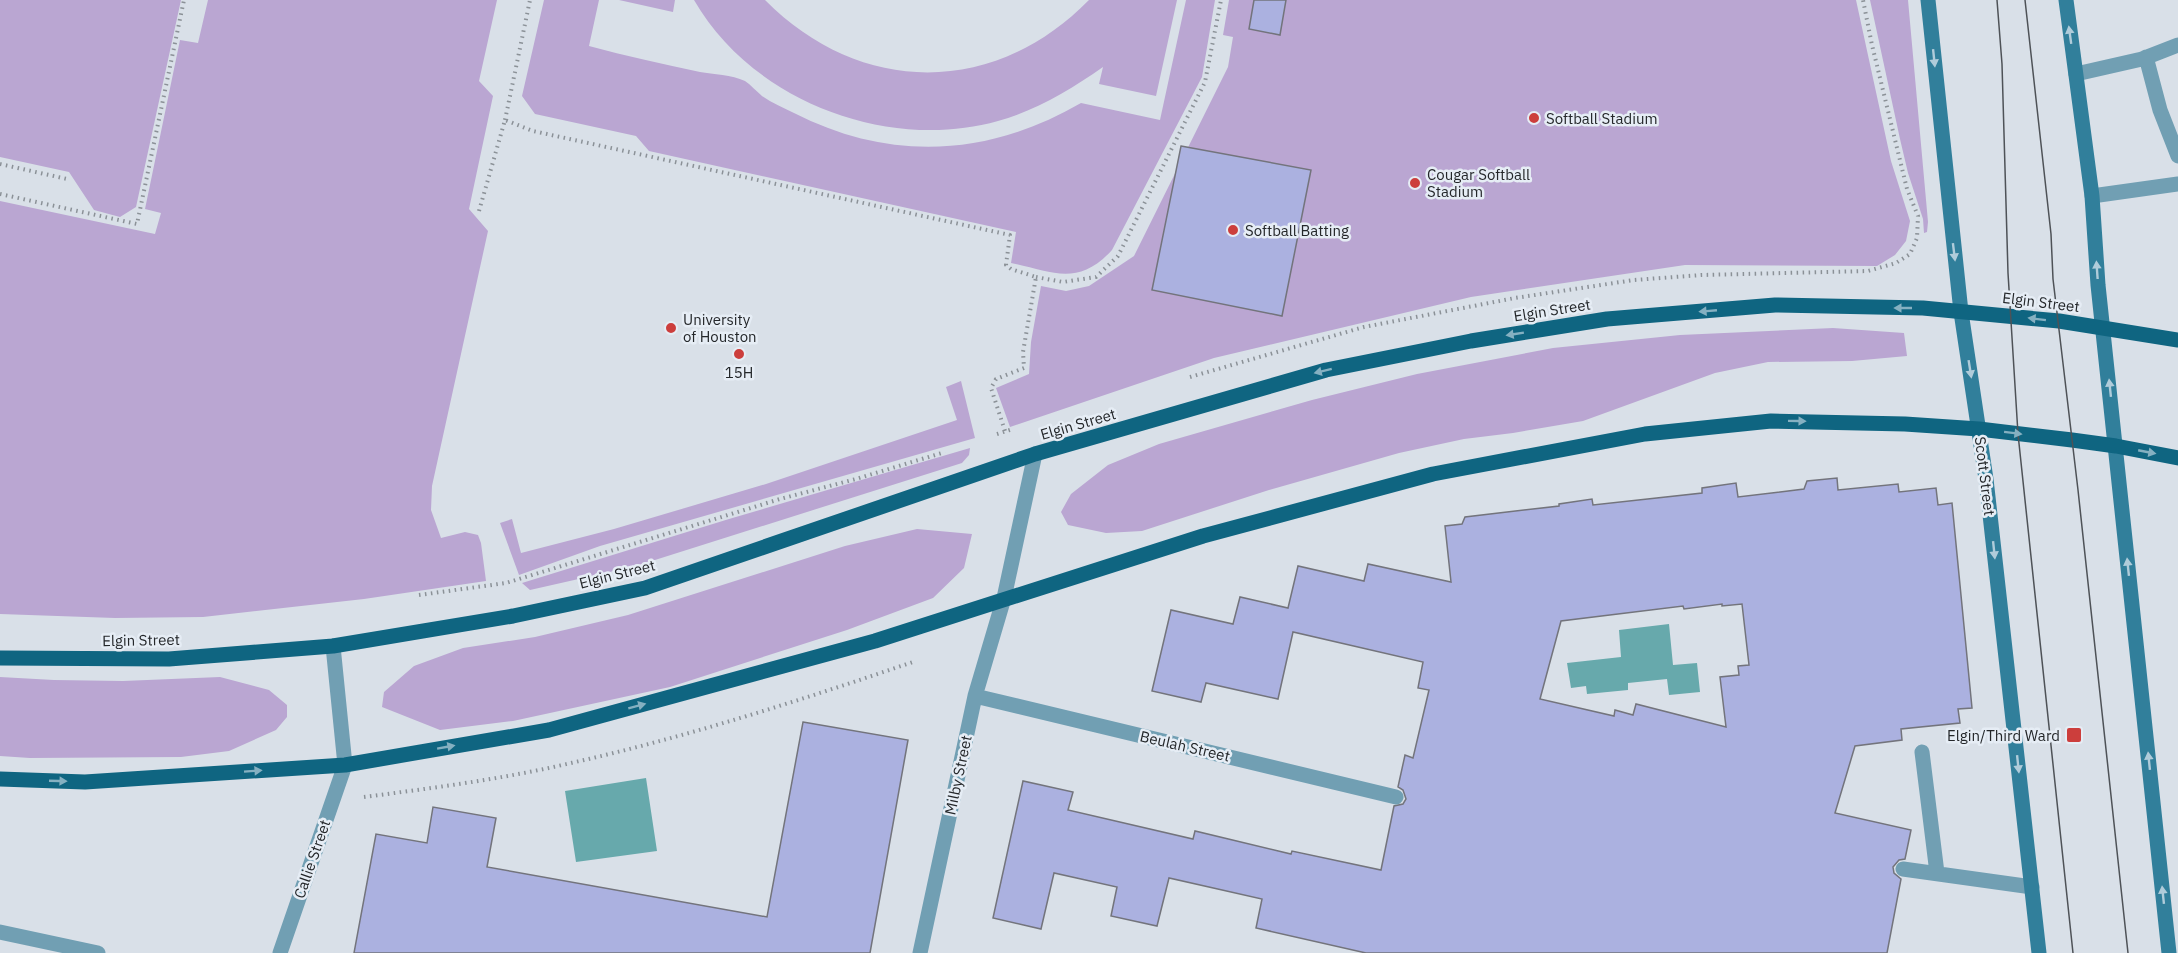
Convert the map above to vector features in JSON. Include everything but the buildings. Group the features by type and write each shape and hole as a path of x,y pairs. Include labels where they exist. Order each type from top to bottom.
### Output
{"main road":[{"name":"Scott Street","path":"1928,0 1961,312 1979,429 2039,953"},
{"path":"2066,0 2092,196 2098,285 2169,953"},
{"name":"Elgin Street","path":"0,658 169,658 333,646 513,616 645,588 1035,454 1326,370 1471,341 1607,319 1775,305 1923,308 2011,315 2178,340"},
{"path":"0,779 85,782 345,765 549,730 874,641 1203,536 1433,474 1646,434 1771,421 1885,423 1979,429 2116,446 2178,458"}],"street":[{"path":"2076,74 2146,57 2178,45"},
{"path":"2146,57 2160,110 2178,156"},
{"path":"2092,196 2178,184"},
{"name":"Milby Street","path":"920,953 975,696 1004,598 1035,454"},
{"path":"333,646 345,765"},
{"name":"Beulah Street","path":"975,696 1396,797"},
{"path":"1922,752 1937,873"},
{"name":"Callie Street","path":"279,953 345,765"},
{"path":"1903,869 2032,887"},
{"path":"0,932 98,953"}],"path":[{"path":"0,194 137,224 184,0"},
{"path":"479,211 505,120 530,0"},
{"path":"505,120 533,131 1010,235 1006,265 1011,269 1063,282 1096,277 1118,256 1205,82 1221,0"},
{"path":"0,164 67,179"},
{"path":"1005,431 991,388 996,379 1024,368 1023,352 1036,277"},
{"path":"360,798 488,780 572,763 735,719 913,662"}],"shaded area":[{"path":"0,0 181,0 136,207 120,217 94,210 69,172 0,157"},
{"path":"208,0 497,0 479,81 493,96 469,209 488,231 432,486 431,510 441,538 465,532 478,535 486,581 364,599 203,617 115,618 0,614 0,201 155,234 161,213 145,209 180,40 198,43"},
{"path":"544,0 599,0 589,46 672,66 740,79 766,99 794,113 830,129 866,140 902,146 939,147 975,143 1010,134 1046,121 1081,103 1160,120 1186,0 1215,0 1202,77 1112,250 1100,262 1088,269 1064,274 1011,263 1016,232 649,151 636,136 535,114 522,96"},
{"path":"619,0 675,0 673,12"},
{"path":"694,0 765,0 802,32 842,54 884,68 927,72 970,68 1012,54 1052,32 1089,0 1177,0 1156,96 1099,84 1103,67 1053,98 998,121 955,129 912,129 868,123 826,110 786,91 750,66 719,35"},
{"name":"Cougar Softball Stadium","path":"1229,0 1856,0 1891,161 1910,221 1906,241 1895,255 1877,266 1685,265 1471,297 1214,358 1010,427 996,388 1029,374 1031,342 1041,286 1066,291 1089,286 1134,256 1228,67 1233,37 1223,35"},
{"path":"1870,0 1908,0 1928,222 1927,232 1924,233 1923,219 1908,173"},
{"path":"1833,328 1904,333 1907,356 1852,361 1768,362 1715,373 1583,421 1464,439 1399,453 1269,490 1142,531 1106,533 1068,525 1061,512 1071,494 1108,465 1159,444 1312,400 1417,374 1553,348 1680,335"},
{"path":"961,381 975,438 600,546 519,575 500,523 512,519 521,553 614,529 766,484 957,420 946,387"},
{"path":"970,448 969,455 962,463 636,566 530,590 522,583 729,519"},
{"path":"917,529 972,534 964,568 933,598 847,630 670,687 513,721 440,730 382,707 384,692 414,666 463,648 535,637 628,615 845,546"},
{"path":"0,677 123,681 220,677 269,690 287,705 287,717 276,730 229,751 181,757 30,758 0,756"}],"water":[{"path":"1669,624 1673,665 1697,663 1700,692 1669,695 1667,679 1628,683 1628,690 1587,694 1586,686 1571,688 1567,663 1621,657 1619,630"},
{"path":"646,778 657,851 576,862 565,791"}],"tram line":[{"path":"1997,0 2002,64 2008,273 2018,434 2073,953"},
{"path":"2025,0 2051,234 2053,279 2128,953"}],"place":[{"name":"Softball Stadium","path":"1534,118"},
{"name":"Cougar Softball Stadium","path":"1415,183"},
{"name":"Softball Batting","path":"1233,230"},
{"name":"University of Houston","path":"671,328"},
{"name":"15H","path":"739,354"},
{"name":"Elgin/Third Ward","path":"2074,735"}]}
